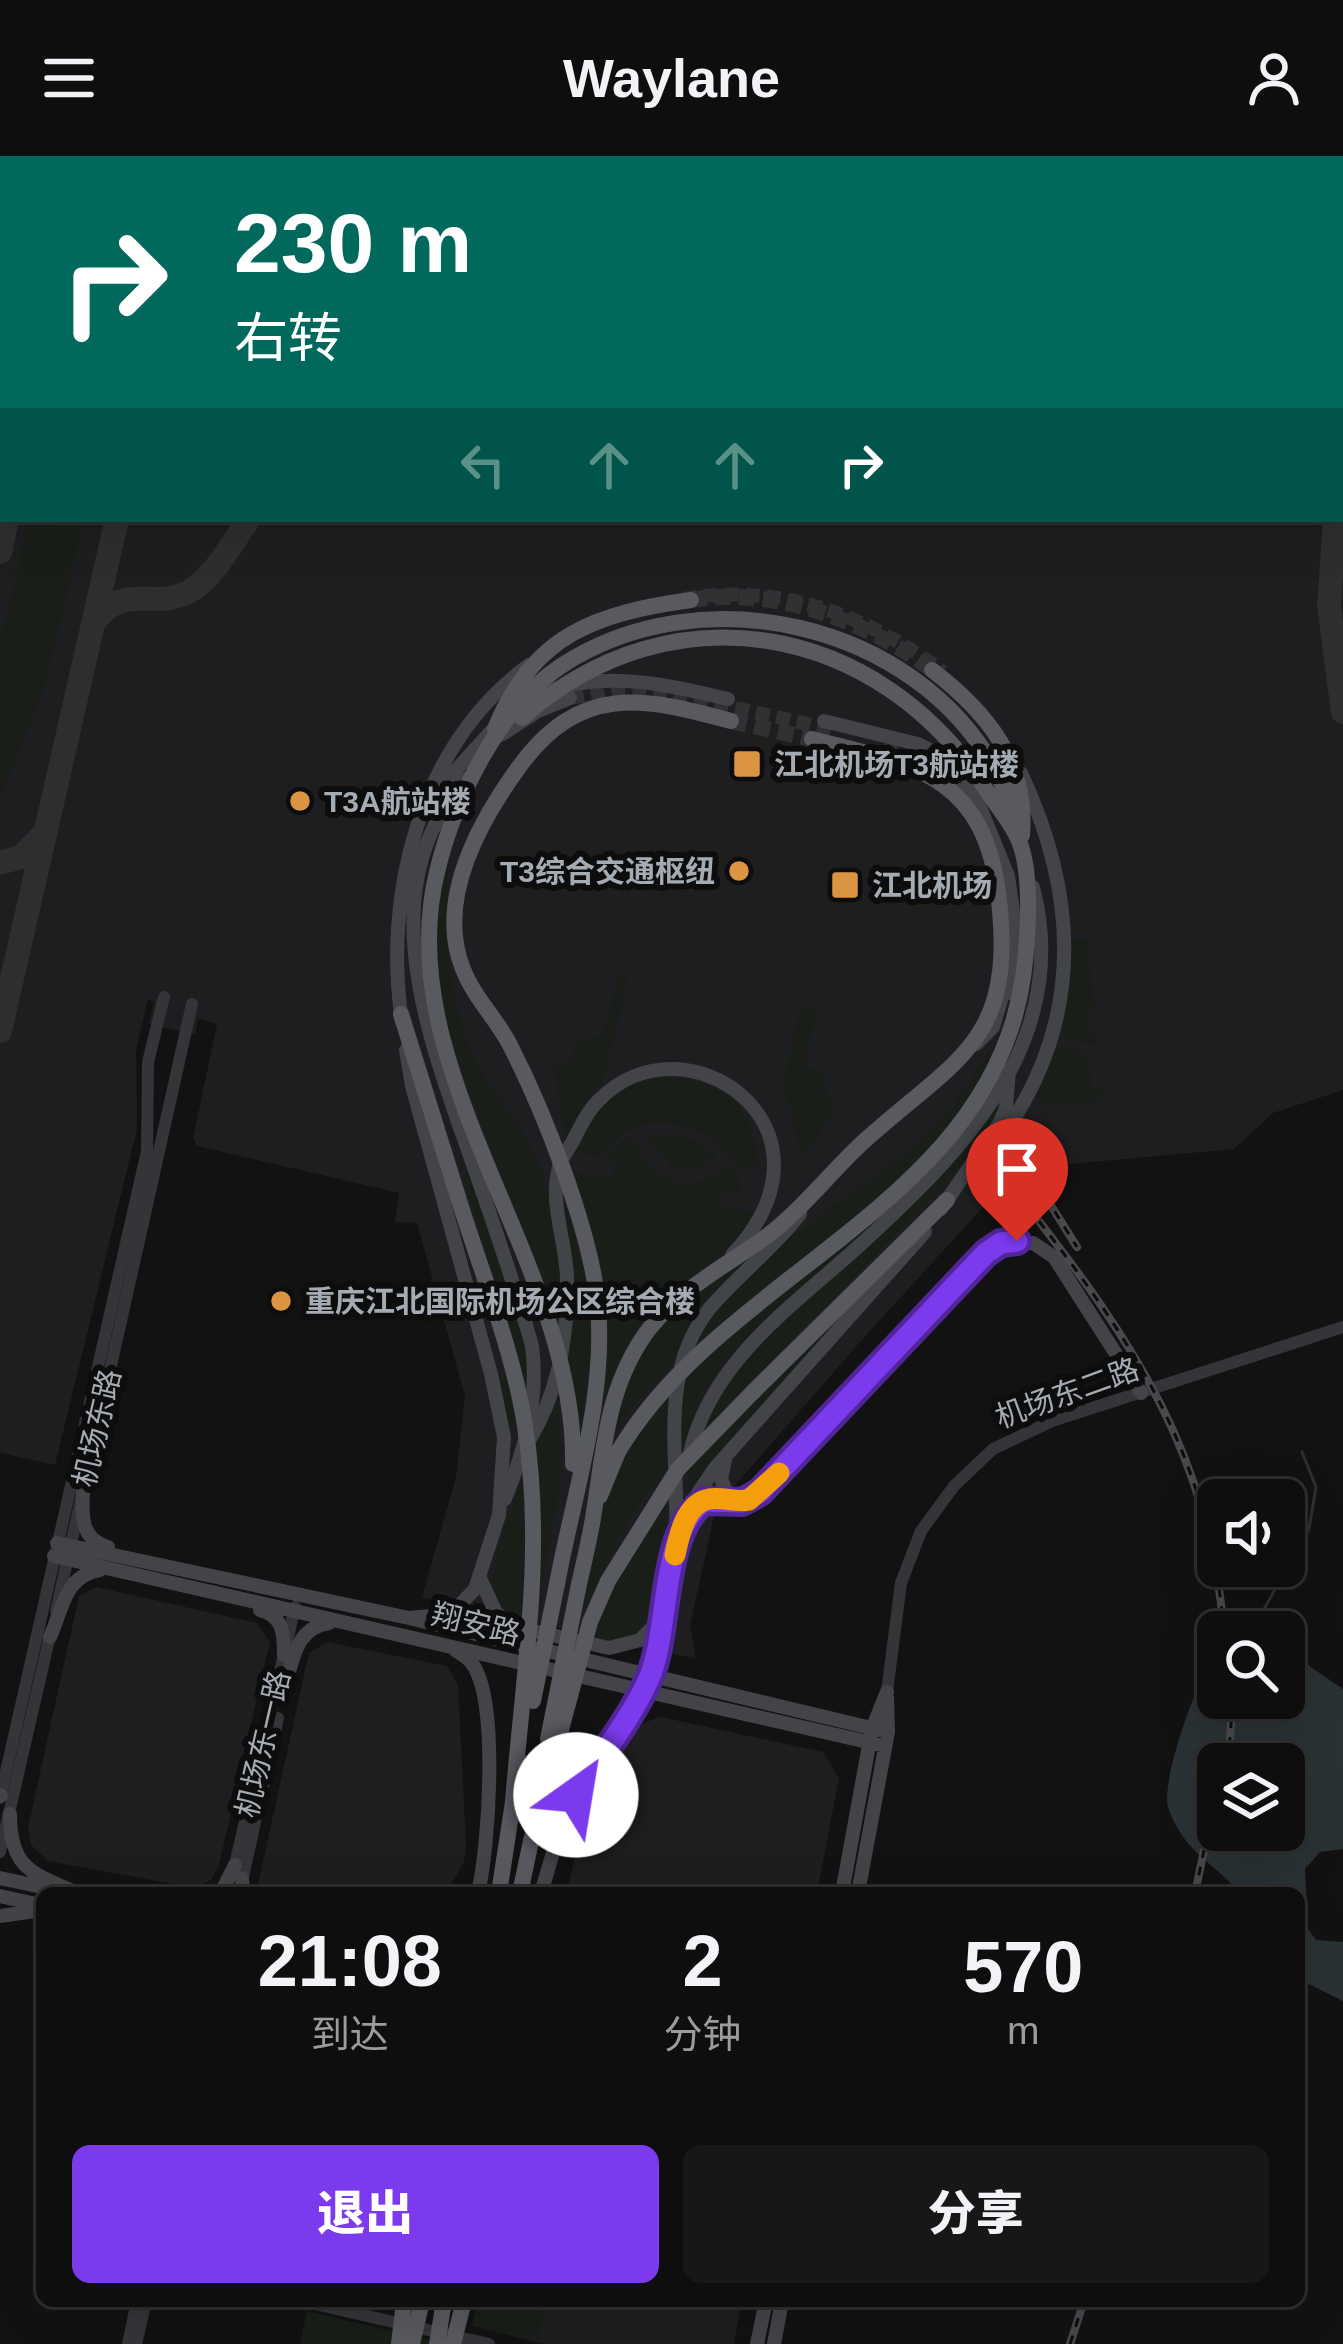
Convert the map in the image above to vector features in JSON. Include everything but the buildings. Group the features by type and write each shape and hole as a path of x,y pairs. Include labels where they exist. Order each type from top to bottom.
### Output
{"highway":[{"path":"487,751 513,686 558,642 606,619 683,600"},
{"path":"572,1506 568,1390 553,1334 440,1028 428,946 431,898 444,844 472,773 487,751 538,703 633,652 721,637 777,642 850,665 894,689 931,718 963,754 1022,851"},
{"path":"593,1514 618,1452 671,1379 911,1176 973,1106 1010,1039 1027,945 1023,806 1016,772 989,721 932,670"},
{"path":"512,1802 595,1400 598,1305 590,1257 559,1164 510,1045 475,992 457,948 456,907 488,811 532,748 584,712 609,703 648,700 731,721"},
{"path":"521,1887 593,1514 606,1422 628,1363 652,1325 724,1263 781,1232 839,1164 968,1052 993,1008 1001,973 1002,932 996,877 967,808 937,778 904,763 812,739"},
{"path":"400,1006 525,1424 532,1496 532,1633 500,1887"},
{"path":"531,1841 590,1622 608,1580 678,1469 947,1200"},
{"path":"399,2344 403,2307"},
{"path":"412,2344 421,2307"},
{"path":"437,2344 443,2307"},
{"path":"453,2344 462,2307"}],"main road":[{"path":"499,1515 504,1437 499,1406 412,1086 400,1006 395,925 413,834 457,745 496,692 536,661 606,622 683,600"},
{"path":"400,1006 409,888 421,841 445,783 497,724 545,691 581,682 659,684 728,699"},
{"path":"682,1512 1016,1119 1049,1049 1060,1000 1064,927 1058,884 1045,838 1005,740 969,695"},
{"path":"445,783 509,728 570,698"},
{"path":"824,721 899,739 959,761 1045,838"},
{"path":"936,764 975,795 1008,876 1014,919 1006,1108 947,1200"},
{"path":"472,773 451,796 428,838 416,886 418,992 532,1346 535,1373 525,1448"},
{"path":"543,1887 567,1813 650,1676 699,1418 722,1376 964,1144 1012,1070 1035,1000 1039,962 1036,895 1022,851"},
{"path":"968,1052 993,1027 1000,1010 1014,919"},
{"path":"409,1618 451,1614 469,1599 525,1448 555,1384 565,1336 568,1275 556,1196 559,1164 581,1123 613,1088 653,1071 690,1072 731,1088 761,1117 774,1153 773,1191 781,1232 710,1309 683,1355 675,1397 682,1512"},
{"path":"724,1263 758,1227 773,1191"},
{"path":"682,1512 704,1501 749,1500 771,1482 966,1272 1001,1243 1033,1243 1054,1257 1142,1393"},
{"path":"725,1457 721,1479 730,1500"},
{"path":"82,1491 83,1521 91,1539 158,1565"},
{"name":"翔安路","path":"62,1551 158,1565 300,1603 349,1623 640,1693 879,1737"},
{"name":"翔安路","path":"62,1551 117,1570 216,1592 409,1618 879,1737"},
{"path":"50,1637 71,1582 92,1570 117,1570"},
{"path":"479,1576 496,1612 510,1624 609,1648 630,1645 649,1635 665,1612"},
{"path":"216,1592 272,1613 282,1629 284,1654"},
{"path":"284,1692 304,1633 317,1624 349,1623"},
{"path":"445,1644 472,1664 482,1688 490,1801 479,1887"},
{"path":"859,1887 887,1692"},
{"path":"616,1730 649,1705 691,1704"},
{"path":"843,1887 879,1737"},
{"path":"10,1814 12,1843 22,1864 62,1887"},
{"path":"0,1878 44,1887"},
{"path":"0,1896 36,1905"},
{"path":"0,1916 36,1907"},
{"path":"758,2344 765,2307"},
{"path":"774,2344 781,2307"}],"street":[{"name":"机场东路","path":"0,1796 62,1551 147,1151 148,1062 164,997"},
{"name":"机场东路","path":"0,1852 50,1637 62,1551 82,1491 192,1004"},
{"name":"机场东二路","path":"887,1692 901,1583 921,1531 954,1486 993,1449 1052,1421 1343,1328"},
{"name":"机场东一路","path":"240,1882 284,1654 300,1603"},
{"name":"机场东一路","path":"240,1882 300,1603"},
{"path":"132,2344 140,2307"},
{"path":"328,2307 489,2344"}],"shaded area":[{"path":"0,522 1343,522 1343,1090 1273,1113 1234,1149 1037,1167 997,1192 716,1507 690,1626 696,1659 422,1597 456,1477 465,1396 417,1223 395,1222 399,1193 197,1146 193,1138 217,1024 198,1019 195,1035 149,1024 154,1002 148,999 136,1050 137,1129 55,1465 0,1453"},
{"path":"28,522 83,522 44,689 0,799 0,646"},
{"path":"450,854 447,926 455,999 468,1045 526,1138 546,1184 559,1259 559,1335 447,1025 436,960 437,897"},
{"path":"1072,939 1087,940 1094,1008 1087,1010 1093,1044 1063,1034"},
{"path":"621,969 628,979 602,1082 583,1105 566,1140 554,1067 570,1061 578,1041 602,1036"},
{"path":"800,1007 817,1010 804,1067 825,1072 824,1085 835,1111 802,1157 784,1082"},
{"path":"1064,1046 1088,1056 1092,1090 1112,1091 1093,1103 1045,1104 1037,1095 1053,1055"},
{"path":"990,1050 1004,1090 1003,1105 971,1153 722,1409 728,1425 871,1281 685,1496 696,1436 725,1377 879,1218 754,1329 716,1372 699,1399 683,1450 685,1373 691,1349 708,1318 762,1261 923,1138 951,1108"},
{"path":"667,1077 706,1085 733,1100 750,1126 759,1165 740,1169 709,1138 666,1123 631,1130 598,1157 576,1152 576,1147 585,1148 586,1139 580,1135 607,1103 639,1083"},
{"path":"449,1127 502,1264 524,1340 528,1399 510,1432 501,1380 521,1364"},
{"path":"666,1134 697,1141 718,1157 691,1169 673,1169 645,1136"},
{"path":"629,1137 651,1166 673,1181 699,1181 732,1164 743,1194 723,1191 719,1205 759,1215 646,1319 626,1349 602,1405 603,1365 575,1172 611,1180 616,1165 606,1159"},
{"path":"560,1191 589,1312 589,1369 580,1437 569,1358 576,1293"},
{"path":"758,1250 699,1312 673,1364 629,1410 605,1454 628,1371 671,1312"},
{"path":"670,1392 668,1468 643,1497 620,1536 581,1616 602,1508 634,1437"},
{"path":"557,1398 562,1472 535,1625 500,1602 494,1572 506,1523"},
{"path":"667,1497 651,1612 627,1637 592,1638 632,1547"},
{"path":"96,1587 257,1623 270,1642 219,1865 211,1880 198,1887 48,1861 31,1845 28,1827 79,1596"},
{"path":"327,1642 447,1666 458,1685 466,1844 464,1862 449,1887 257,1887 309,1653"},
{"path":"1305,1663 1343,1689 1343,1849 1320,1852 1305,1869 1308,1929 1316,1940 1343,1942 1343,2001 1305,1982 1305,1887 1234,1887 1186,1841 1168,1807 1176,1750 1197,1690 1197,1719 1305,1719"},
{"path":"661,1717 823,1752 839,1778 818,1887 568,1887 581,1830 631,1735 643,1723"},
{"path":"476,2307 544,2307 536,2342 472,2326"},
{"path":"544,2307 741,2307 734,2344 536,2342"},
{"path":"307,2311 447,2344 300,2344"}],"waterway":[{"path":"1263,1611 1309,1529 1316,1487 1302,1452"}],"taxiway":[{"path":"0,552 6,522"},
{"path":"0,1031 116,522"},
{"path":"93,624 115,603 188,592 214,569 247,522"},
{"path":"1335,522 1329,606 1343,712"},
{"path":"0,863 21,857 42,836"}],"tunnel":[{"path":"683,599 753,595 820,608 884,634 943,672"},
{"path":"691,600 755,598 818,611 879,636 932,670"},
{"path":"570,698 614,690 654,690 835,730"},
{"path":"731,721 812,739"},
{"path":"886,741 936,764"}],"railway":[{"path":"1045,1196 1077,1247"},
{"path":"1028,1207 1102,1306 1160,1404 1202,1510 1221,1611"},
{"path":"1230,1743 1231,1719"},
{"path":"1196,1887 1204,1851"},
{"path":"1070,2344 1082,2307"}],"slow traffic":[{"path":"675,1555 687,1516 698,1504 709,1499 749,1500 779,1473"}],"place":[{"name":"江北机场T3航站楼","path":"747,764"},
{"name":"T3A航站楼","path":"300,801"},
{"name":"T3综合交通枢纽","path":"739,871"},
{"name":"江北机场","path":"845,885"},
{"name":"重庆江北国际机场公区综合楼","path":"281,1301"}],"route":[{"path":"576,1795 650,1676 687,1516 704,1501 742,1502 760,1492 966,1272 1001,1243 1017,1241"}]}
